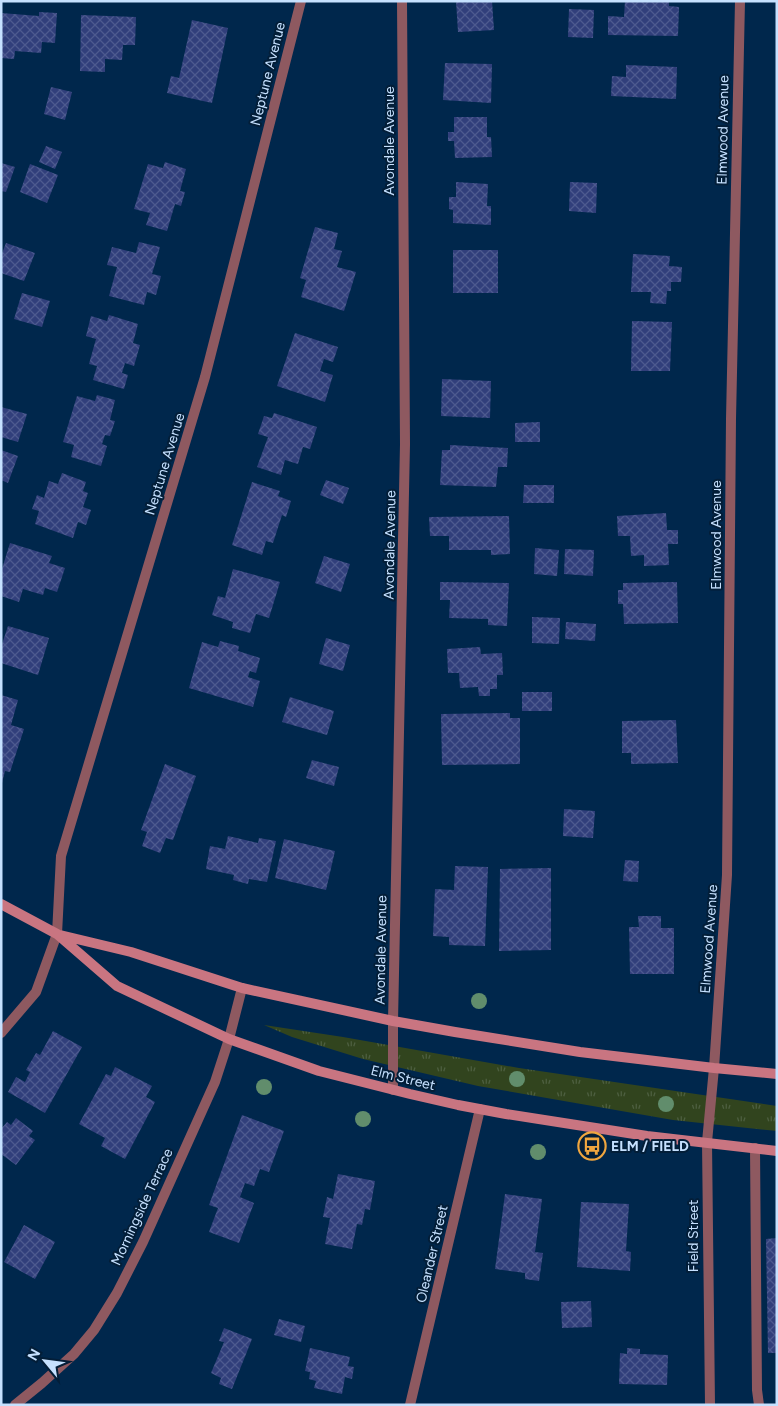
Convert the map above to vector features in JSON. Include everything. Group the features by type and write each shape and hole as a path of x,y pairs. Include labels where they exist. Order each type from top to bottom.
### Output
{"main road":[{"name":"Elm Street","path":"1,904 57,934 117,986 229,1039 319,1071 480,1110 638,1135 777,1150"},
{"name":"Elm Street","path":"57,934 131,952 242,988 393,1021 580,1052 777,1074"}],"street":[{"name":"Neptune Avenue","path":"1,1032 36,991 57,934 61,856 205,377 301,1"},
{"name":"Avondale Avenue","path":"393,1090 406,444 402,1"},
{"name":"Elmwood Avenue","path":"714,1068 727,875 730,419 740,1"},
{"name":"Morningside Terrace","path":"15,1405 74,1354 106,1312 142,1242 215,1082 229,1039 242,988"},
{"name":"Field Street","path":"710,1405 707,1142 714,1068"},
{"name":"Oleander Street","path":"410,1405 480,1110"},
{"path":"755,1148 758,1405"}],"green space":[{"path":"264,1025 519,1068 777,1106 777,1131 673,1120 478,1086 363,1059 292,1037"}],"building":[{"path":"456,1 492,1 494,30 458,32"},
{"path":"625,1 669,1 669,6 679,7 678,36 608,35 608,16 624,17"},
{"path":"569,9 594,10 593,38 568,37"},
{"path":"39,12 57,13 55,43 42,42 41,53 15,51 14,59 1,58 1,13 39,16"},
{"path":"81,15 136,17 135,45 123,45 122,60 105,59 105,72 80,71"},
{"path":"192,20 228,28 212,103 167,93 171,76 179,78"},
{"path":"445,63 492,64 491,103 443,100"},
{"path":"626,65 677,67 676,99 611,96 612,76 626,77"},
{"path":"51,87 72,92 65,120 44,114"},
{"path":"454,117 487,117 487,137 491,137 492,157 455,158 454,141 448,141 448,132 454,132"},
{"path":"46,146 62,152 55,169 39,162"},
{"path":"165,162 186,169 180,191 185,192 181,206 175,204 167,231 146,225 150,213 134,209 148,164 163,168"},
{"path":"1,163 15,167 6,192 1,191"},
{"path":"30,164 58,175 47,203 20,192"},
{"path":"456,182 488,184 487,206 491,206 491,225 453,223 453,210 449,209 449,197 456,197"},
{"path":"570,182 597,183 596,213 569,211"},
{"path":"315,227 338,233 334,249 342,251 337,267 356,272 344,311 301,297 306,280 300,278"},
{"path":"139,242 160,247 152,274 161,276 156,295 147,292 144,305 109,296 117,267 107,265 112,247 136,253"},
{"path":"6,243 35,253 24,281 1,273 1,256"},
{"path":"453,250 498,250 498,293 453,293"},
{"path":"633,254 670,256 669,266 682,267 681,282 671,282 671,291 667,291 666,304 650,303 651,292 631,292"},
{"path":"22,293 50,301 42,327 14,319"},
{"path":"109,315 138,324 133,343 140,345 134,366 125,363 122,373 128,375 124,389 93,380 97,366 89,364 96,339 86,336 91,316 107,321"},
{"path":"632,321 672,322 670,371 631,371"},
{"path":"295,333 338,347 333,362 324,359 320,371 333,375 325,402 277,386"},
{"path":"442,379 491,381 490,418 441,416"},
{"path":"97,395 115,400 110,420 115,421 110,436 105,435 102,444 107,446 101,466 71,457 74,445 63,442 77,396 95,401"},
{"path":"1,407 27,414 18,442 1,437"},
{"path":"274,413 317,427 310,449 303,447 298,464 285,460 281,475 257,467 268,437 258,434 264,416 272,418"},
{"path":"540,422 540,442 515,442 515,423"},
{"path":"450,445 508,448 507,467 498,467 496,487 440,485 442,450 450,450"},
{"path":"1,450 18,456 8,483 1,480"},
{"path":"62,473 86,482 83,491 88,493 83,507 91,510 86,525 78,522 73,538 35,524 39,511 32,509 37,495 44,498 49,481 58,484"},
{"path":"326,480 349,488 343,504 320,495"},
{"path":"252,482 280,491 278,496 291,501 286,517 282,515 273,543 266,541 262,555 232,545"},
{"path":"524,485 554,485 554,503 523,503"},
{"path":"666,513 667,530 678,530 678,544 668,544 669,565 644,566 644,555 631,556 630,536 618,536 617,516"},
{"path":"509,516 510,554 491,555 491,550 449,550 449,536 430,536 429,517"},
{"path":"10,543 52,556 49,563 65,568 57,592 45,588 43,595 23,589 19,602 1,596 1,572"},
{"path":"535,548 559,550 557,576 534,574"},
{"path":"565,549 594,550 593,576 564,574"},
{"path":"324,556 350,564 341,592 315,583"},
{"path":"233,569 280,582 269,618 256,614 250,633 232,628 233,622 212,615 218,596 225,598"},
{"path":"440,582 509,583 507,626 488,625 488,619 449,618 450,600 440,600"},
{"path":"677,582 678,623 624,624 623,604 618,604 618,590 623,590 623,583"},
{"path":"532,617 560,618 559,644 532,643"},
{"path":"566,622 596,624 595,641 565,639"},
{"path":"8,626 49,638 38,675 1,663 1,647"},
{"path":"326,638 350,645 343,671 319,664"},
{"path":"220,641 239,646 238,651 260,658 256,673 250,671 248,677 260,681 253,707 189,688 202,642 218,647"},
{"path":"480,647 481,654 502,653 503,675 497,675 497,689 490,689 490,696 479,696 478,687 460,688 459,673 448,673 447,649"},
{"path":"522,692 552,692 552,711 522,711"},
{"path":"1,695 18,700 11,725 24,729 10,772 5,771 2,783"},
{"path":"290,697 334,711 327,735 282,722"},
{"path":"510,713 510,718 520,718 520,764 442,765 441,714"},
{"path":"676,720 678,763 631,764 631,753 622,753 622,721"},
{"path":"312,760 339,767 334,786 306,778"},
{"path":"165,764 196,776 173,840 166,838 160,853 142,846 147,832 141,830"},
{"path":"564,809 595,811 593,838 563,836"},
{"path":"228,836 258,843 259,838 276,841 267,882 249,879 248,884 233,880 234,875 206,869 210,846 225,849"},
{"path":"284,839 335,851 326,890 275,878"},
{"path":"625,860 639,861 638,882 623,881"},
{"path":"455,866 488,867 485,946 449,945 449,937 433,936 435,889 454,890"},
{"path":"551,868 551,950 499,951 500,869"},
{"path":"638,916 661,916 661,928 674,928 674,974 630,974 629,927 639,927"},
{"path":"53,1031 82,1047 45,1113 8,1092 16,1077 25,1082 30,1072 26,1070 36,1053 40,1055"},
{"path":"115,1067 152,1086 146,1097 155,1102 125,1159 101,1146 105,1138 79,1124 106,1074 111,1076"},
{"path":"242,1115 284,1131 269,1172 260,1169 254,1186 245,1183 240,1197 254,1203 239,1243 209,1232 218,1208 209,1205"},
{"path":"16,1118 33,1131 29,1136 35,1140 16,1165 1,1154 1,1129 7,1122 11,1125"},
{"path":"338,1174 375,1181 370,1210 365,1209 362,1225 357,1224 352,1249 325,1244 330,1218 323,1217 327,1197 333,1199"},
{"path":"505,1194 542,1199 535,1252 543,1253 539,1281 525,1279 525,1273 495,1269"},
{"path":"581,1202 629,1204 626,1251 631,1252 630,1271 577,1267"},
{"path":"24,1225 55,1242 35,1279 4,1262"},
{"path":"777,1238 777,1353 768,1353 766,1239"},
{"path":"591,1301 592,1327 562,1328 561,1302"},
{"path":"279,1319 305,1326 301,1342 274,1335"},
{"path":"224,1328 252,1339 232,1389 219,1384 221,1378 211,1373 224,1342 219,1341"},
{"path":"310,1348 350,1357 348,1366 354,1367 352,1379 345,1377 342,1394 314,1388 316,1381 309,1379 310,1372 305,1371"},
{"path":"627,1348 640,1349 640,1354 668,1355 667,1385 619,1384 620,1353 627,1354"}],"place":[{"name":"ELM / FIELD","path":"592,1146"}]}
